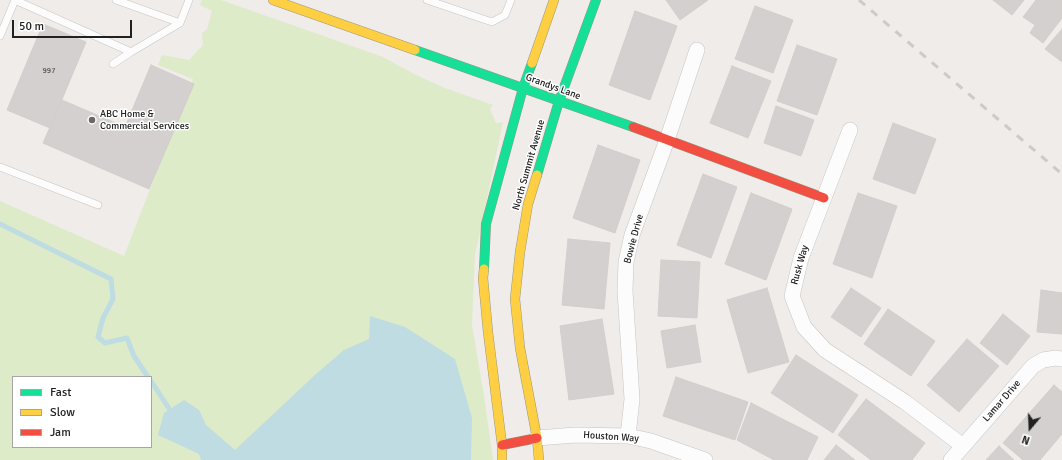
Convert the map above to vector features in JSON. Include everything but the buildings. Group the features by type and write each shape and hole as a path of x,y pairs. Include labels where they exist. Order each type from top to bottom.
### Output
{"main road":[{"name":"Grandys Lane","path":"273,0 523,88 824,198"},
{"path":"502,460 502,445 483,278 486,224 523,88 554,0"},
{"name":"North Summit Avenue","path":"539,460 537,438 520,348 516,299 520,252 528,204 559,101 596,0"},
{"path":"502,445 537,438"}],"street":[{"name":"Bowie Drive","path":"628,436 632,399 625,291 626,262 632,236 667,140 697,50"},
{"name":"Rusk Way","path":"850,130 801,258 792,296 804,327 825,350 905,402 963,446"},
{"name":"Lamar Drive","path":"951,460 1033,366 1043,360 1056,358 1062,359"},
{"name":"Houston Way","path":"537,438 575,435 628,436 652,441 705,460"}],"lane":[{"path":"0,36 15,0 131,52"},
{"path":"116,0 180,23"},
{"path":"113,64 180,23 189,0"},
{"path":"427,0 492,22 505,15 511,0"},
{"path":"0,167 98,205"}],"green space":[{"path":"202,0 221,0 383,57 414,74 445,88 493,105 490,109 496,123 503,122 475,255 472,325 493,460 0,460 0,201 124,256 193,79 158,65 162,55 189,60 203,45 202,33 207,29 212,11 200,5"}],"water":[{"path":"370,316 405,327 455,359 472,418 471,460 201,460 199,454 158,435 164,413 184,400 199,410 206,425 235,450 316,374 344,350 369,339"}],"waterway":[{"path":"0,224 111,279 113,299 103,318 98,337 105,343 127,338 134,356 147,376"},
{"path":"152,383 170,410 175,414"}],"railway":[{"path":"859,0 1062,174"}],"traffic: fast":[{"path":"537,175 559,101 596,0"},
{"path":"415,50 633,127"},
{"path":"484,269 486,224 523,88 532,63"}],"traffic: slow":[{"path":"273,0 415,50"},
{"path":"532,63 554,0"},
{"path":"537,175 528,204 520,252 515,299 520,348 537,438 539,460"},
{"path":"484,269 483,278 488,332 502,445 502,460"}],"traffic: jam":[{"path":"633,127 824,198"},
{"path":"502,445 537,438"}],"place":[{"name":"ABC Home & Commercial Services","path":"92,120"}]}
